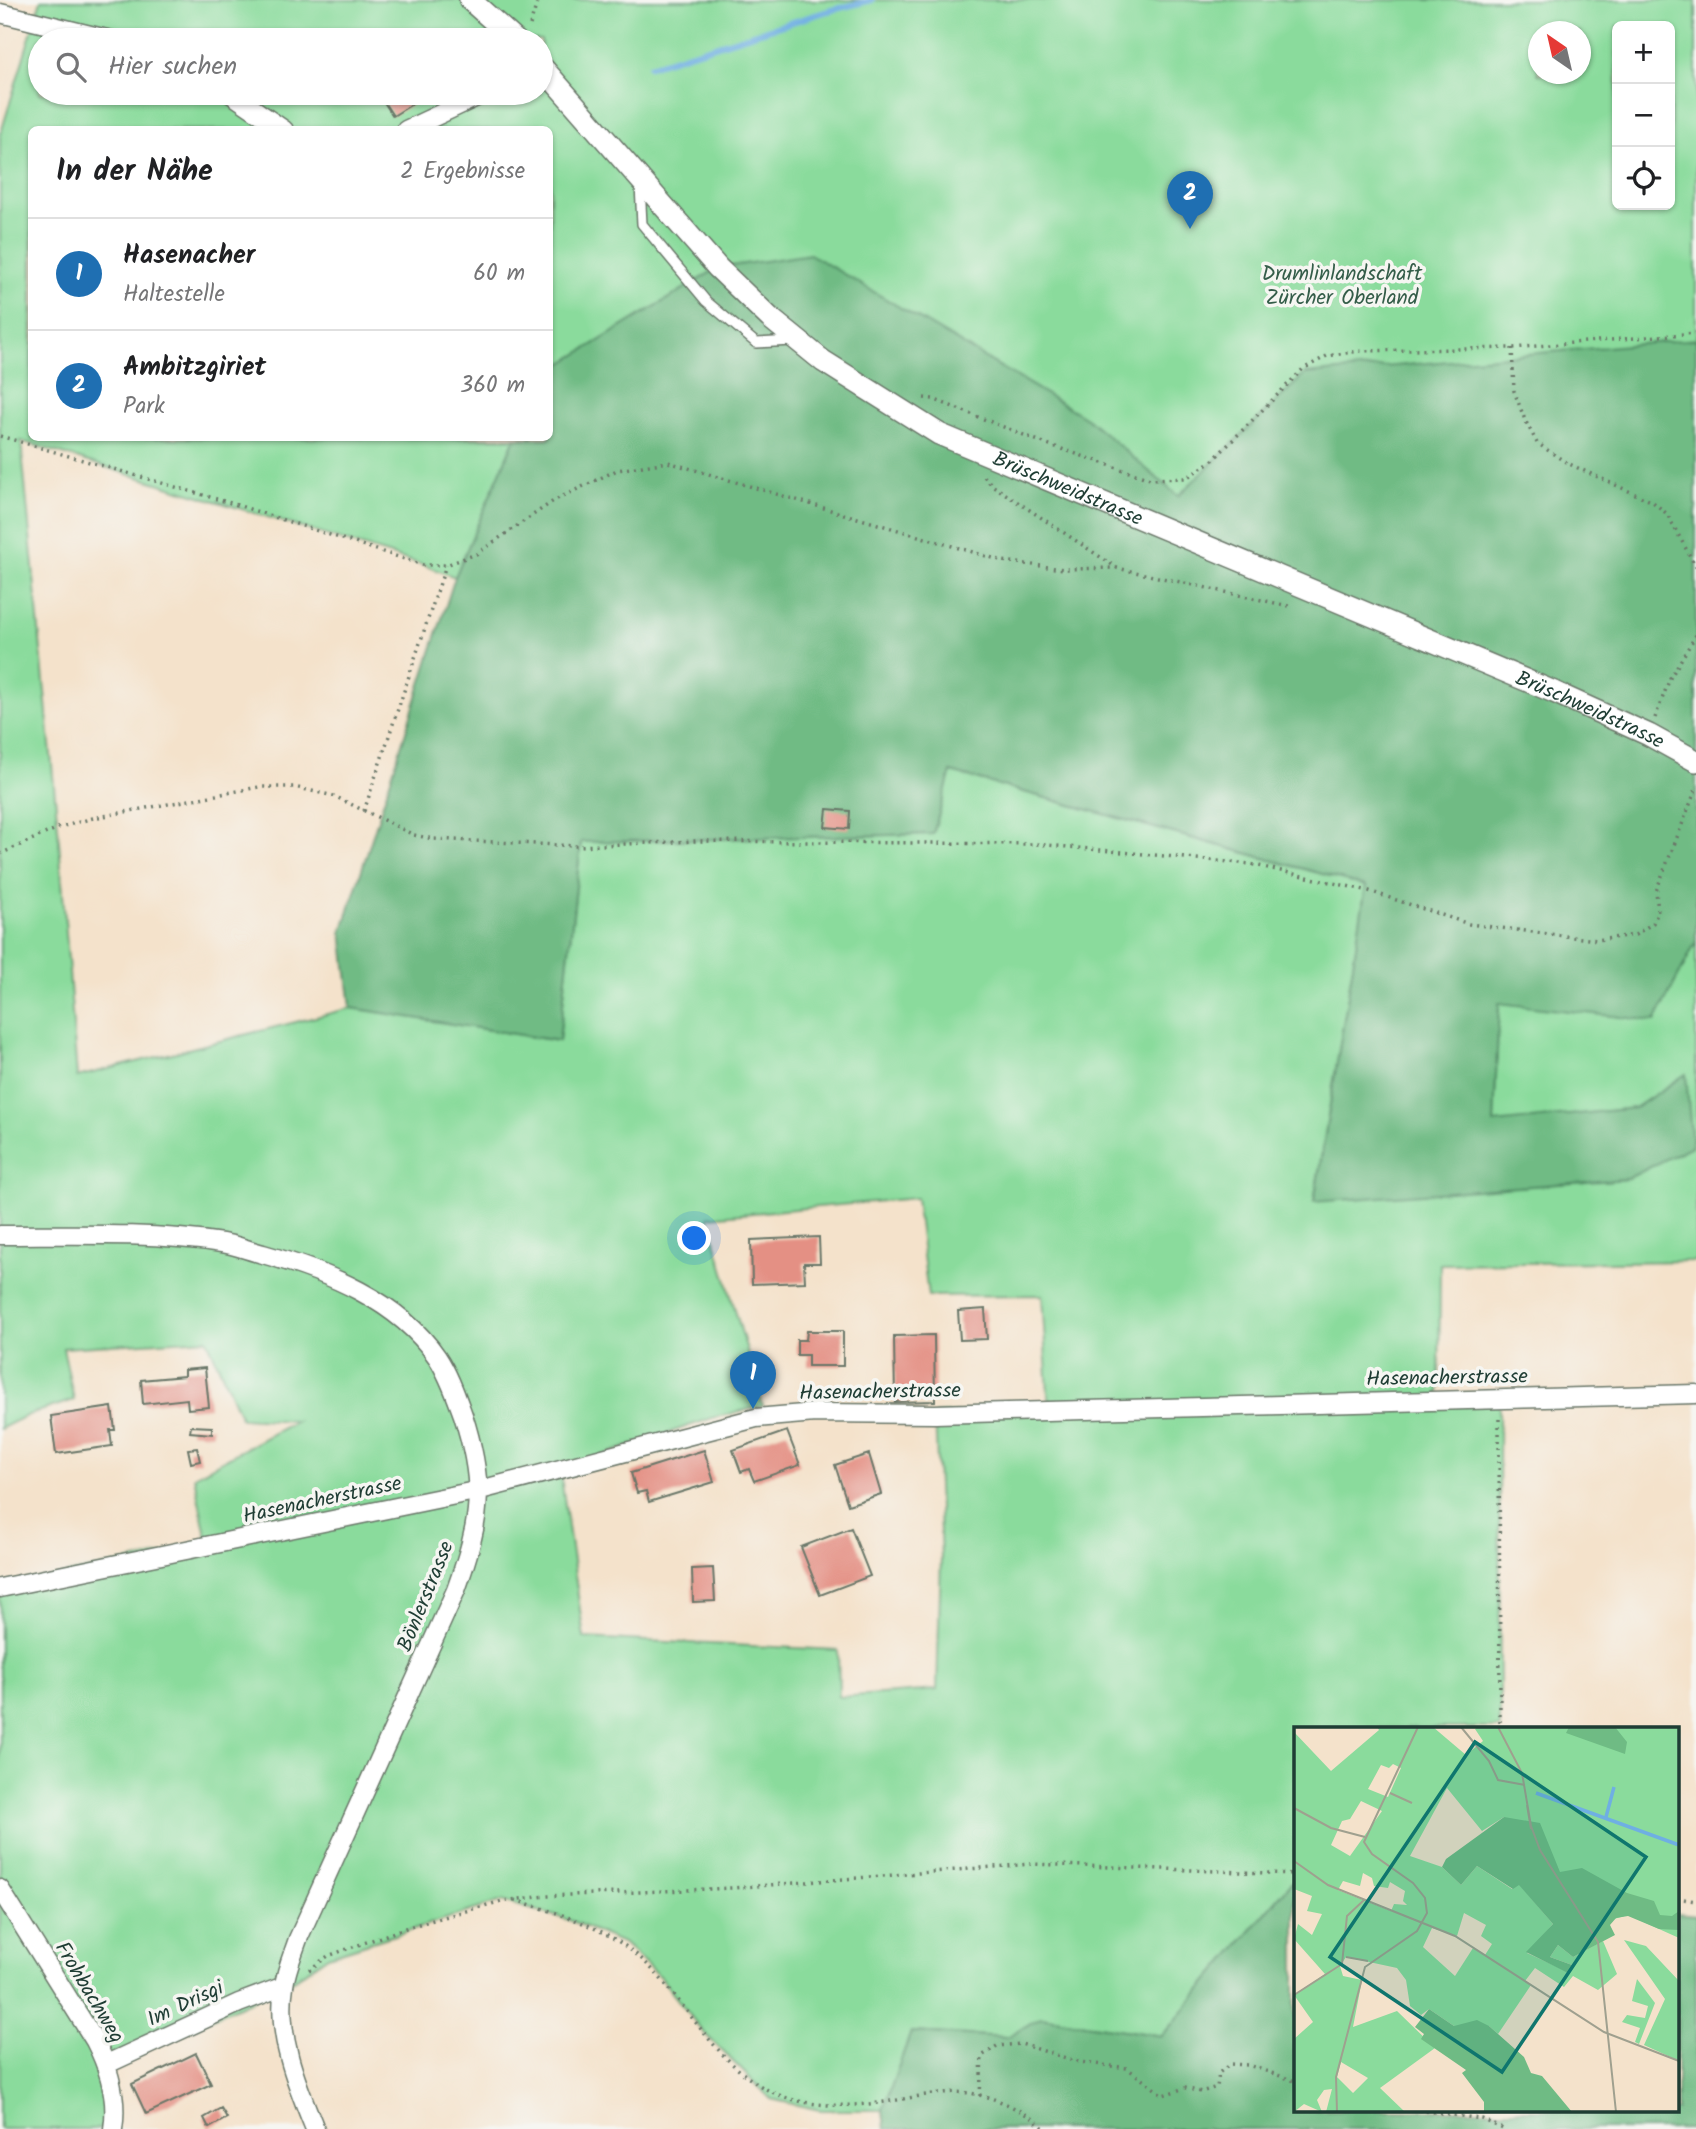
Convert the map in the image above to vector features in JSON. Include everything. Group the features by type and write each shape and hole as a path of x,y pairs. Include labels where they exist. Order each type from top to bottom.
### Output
{"street":[{"path":"470,0 512,28"},
{"path":"0,13 62,28"},
{"name":"Brüschweidstrasse","path":"553,80 718,268 823,361 939,434 1554,692 1649,734 1696,761"},
{"path":"248,105 278,126"},
{"path":"415,126 459,105"},
{"name":"Bönlerstrasse","path":"0,1235 131,1235 224,1243 307,1267 372,1298 407,1324 437,1357 455,1391 469,1436 480,1490 468,1556 456,1590 298,1939 284,1986 285,2039 296,2084 315,2129"},
{"name":"Hasenacherstrasse","path":"0,1588 480,1490 756,1418 815,1413 935,1414 1696,1394"},
{"name":"Frohbachweg","path":"0,1889 95,2040 107,2064 113,2097 113,2129"},
{"name":"Im Drisgi","path":"107,2064 239,2003 284,1986"}],"lane":[{"path":"640,180 642,224 706,301 755,343 799,341"}],"path":[{"path":"525,28 538,0"},
{"path":"922,398 933,399 1044,443 1150,480 1186,478 1212,461 1303,369 1326,356 1359,351 1512,348 1696,333"},
{"path":"1512,348 1514,391 1537,443 1567,463 1653,502 1667,514 1696,567"},
{"path":"0,436 234,504 423,565 446,565 476,554 555,500 617,470 668,462 1003,561 1063,569 1117,568 1303,609"},
{"path":"983,476 992,485 1117,568"},
{"path":"364,811 446,565"},
{"path":"1649,734 1670,678 1696,635"},
{"path":"0,854 58,828 93,818 259,787 294,787 334,796 414,835 433,839 578,846 696,841 1036,844 1250,864 1369,891 1469,924 1597,940 1635,935 1653,923 1658,912 1656,891 1696,789"},
{"path":"1499,1399 1500,1727"},
{"path":"284,1986 328,1956 408,1927 513,1899 732,1888 1031,1864 1294,1874"},
{"path":"1678,1898 1696,1901"},
{"path":"513,1899 594,1928 621,1943 648,1965 737,2069 774,2093 833,2106 884,2102 924,2095 968,2093 998,2099 1045,2129"},
{"path":"980,2096 982,2056 997,2046 1021,2044 1079,2062 1127,2068 1163,2095 1185,2088 1201,2092 1217,2087 1219,2073 1230,2064 1248,2065 1294,2081"},
{"path":"1433,2112 1482,2119 1503,2129"}],"green space":[{"name":"Drumlinlandschaft Zürcher Oberland","path":"41,0 1696,0 1696,630 1219,544 718,268 553,369 553,126 28,126 28,441 514,441 455,577 21,441 58,828 77,1077 351,1008 559,1041 581,842 933,834 951,772 1366,886 1314,1201 1627,1179 1686,1074 1635,1108 1494,1124 1499,1002 1655,1021 1696,942 1696,1261 1440,1264 1439,1400 1499,1399 1500,1727 1294,1727 1294,1882 1162,2036 1042,2017 1007,2037 911,2032 883,2110 820,2110 771,2099 703,2032 660,1977 623,1943 569,1920 502,1901 328,1956 284,1986 108,2064 109,2129 0,2129 0,1588 208,1545 194,1476 296,1421 241,1418 207,1339 63,1348 74,1400 28,1415 0,1429 0,136 28,43 28,105 553,105 553,28 33,28","holes":["916,1198 928,1296 1042,1295 1049,1410 935,1414 941,1557 937,1690 839,1697 838,1650 584,1638 560,1470 712,1418 763,1406 708,1217"]},
{"path":"810,254 1088,419 1178,496 1305,374 1696,339 1696,942 1655,1021 1499,1003 1494,1123 1635,1108 1686,1074 1692,1146 1627,1179 1314,1202 1366,886 951,772 933,834 581,842 559,1041 351,1008 342,932 455,577 514,441 553,441 553,369 718,268"},
{"path":"1294,1882 1294,2112 1678,2112 1678,1913 1696,1915 1696,2129 885,2129 883,2110 911,2032 1007,2037 1041,2017 1162,2036"}],"building":[{"path":"386,105 411,105 393,116"},
{"path":"827,809 850,811 849,829 825,827"},
{"path":"819,1237 820,1263 804,1263 805,1282 752,1284 751,1240"},
{"path":"985,1309 987,1339 960,1340 958,1311"},
{"path":"807,1331 843,1331 843,1366 808,1366 808,1355 797,1355 797,1340 806,1340"},
{"path":"934,1335 935,1401 895,1402 894,1336"},
{"path":"205,1368 209,1407 188,1409 187,1399 143,1404 141,1380 184,1376 184,1370"},
{"path":"112,1407 115,1430 110,1430 112,1446 56,1454 51,1416"},
{"path":"191,1426 212,1427 212,1434 190,1432"},
{"path":"787,1431 800,1465 754,1481 749,1469 741,1472 733,1450"},
{"path":"197,1448 200,1461 191,1463 188,1449"},
{"path":"704,1450 714,1482 649,1502 646,1491 637,1493 631,1473"},
{"path":"869,1454 881,1494 848,1505 835,1465"},
{"path":"851,1528 870,1576 820,1595 801,1547"},
{"path":"713,1568 715,1601 693,1602 692,1569"},
{"path":"196,2053 211,2084 146,2114 132,2084"},
{"path":"221,2108 227,2118 209,2128 204,2118"}],"waterway":[{"path":"650,66 872,0"}],"place":[{"name":"Ambitzgiriet","path":"1190,229"},
{"name":"Hasenacher","path":"753,1409"}]}
